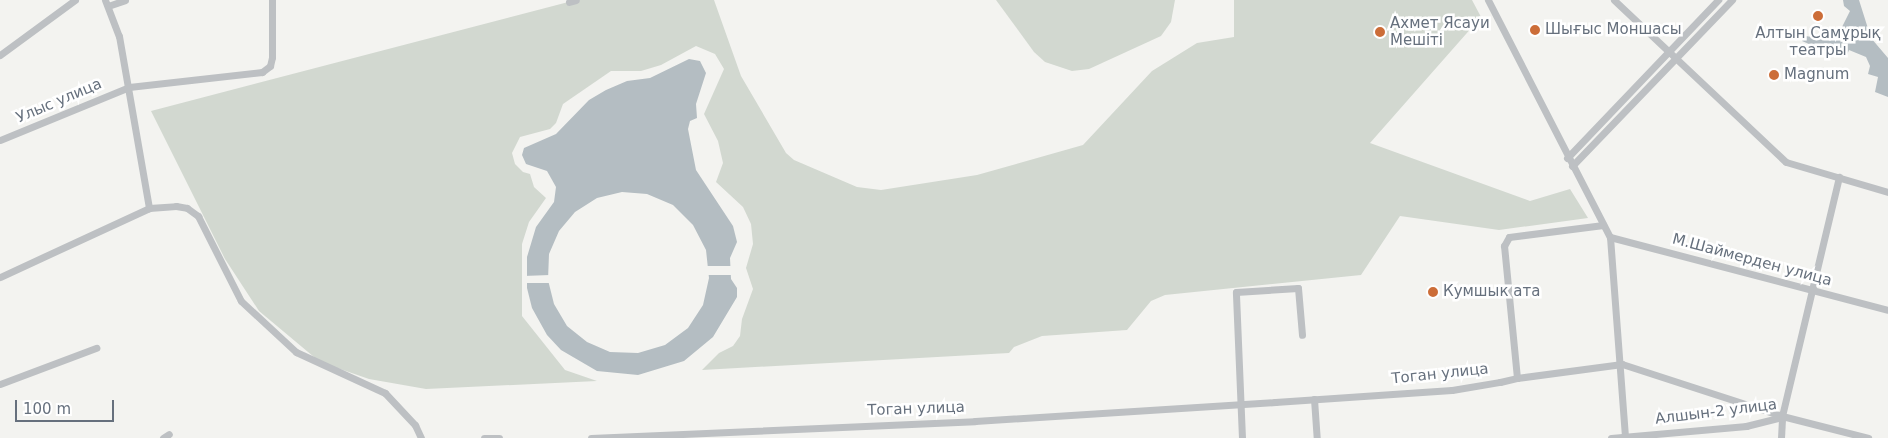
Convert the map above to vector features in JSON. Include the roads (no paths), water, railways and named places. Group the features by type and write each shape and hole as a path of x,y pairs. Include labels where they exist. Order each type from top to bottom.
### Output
{"street":[{"path":"0,55 75,0"},
{"path":"124,0 107,3 119,36 149,208"},
{"name":"Улыс улица","path":"0,140 129,87 262,72 270,66 272,57 272,0"},
{"path":"1488,0 1567,158 1610,237 1622,364 1625,437"},
{"path":"1614,0 1677,57 1786,162 1888,192"},
{"path":"1567,158 1718,0"},
{"path":"1572,166 1732,0"},
{"path":"1781,438 1782,416 1838,177"},
{"path":"0,277 149,208 176,206 187,208 198,216 241,301 296,352 385,393 415,426 421,438"},
{"path":"1517,378 1504,246 1509,237 1517,234 1551,232 1603,225"},
{"name":"М.Шаймерден улица","path":"1610,237 1888,310"},
{"path":"1242,438 1236,292 1298,288 1302,335"},
{"path":"0,384 96,348"},
{"path":"1622,364 1782,416"},
{"name":"Тоган улица","path":"591,438 975,421 1452,390 1517,378 1622,364"},
{"path":"1314,399 1317,438"},
{"name":"Алшын-2 улица","path":"1611,438 1756,424 1782,416 1868,438"},
{"path":"484,438 499,438"}],"place":[{"name":"Алтын Самұрық театры","path":"1818,16"},
{"name":"Шығыс Моншасы","path":"1535,30"},
{"name":"Ахмет Ясауи Мешіті","path":"1380,32"},
{"name":"Magnum","path":"1774,75"},
{"name":"Кумшык ата","path":"1433,292"}]}
